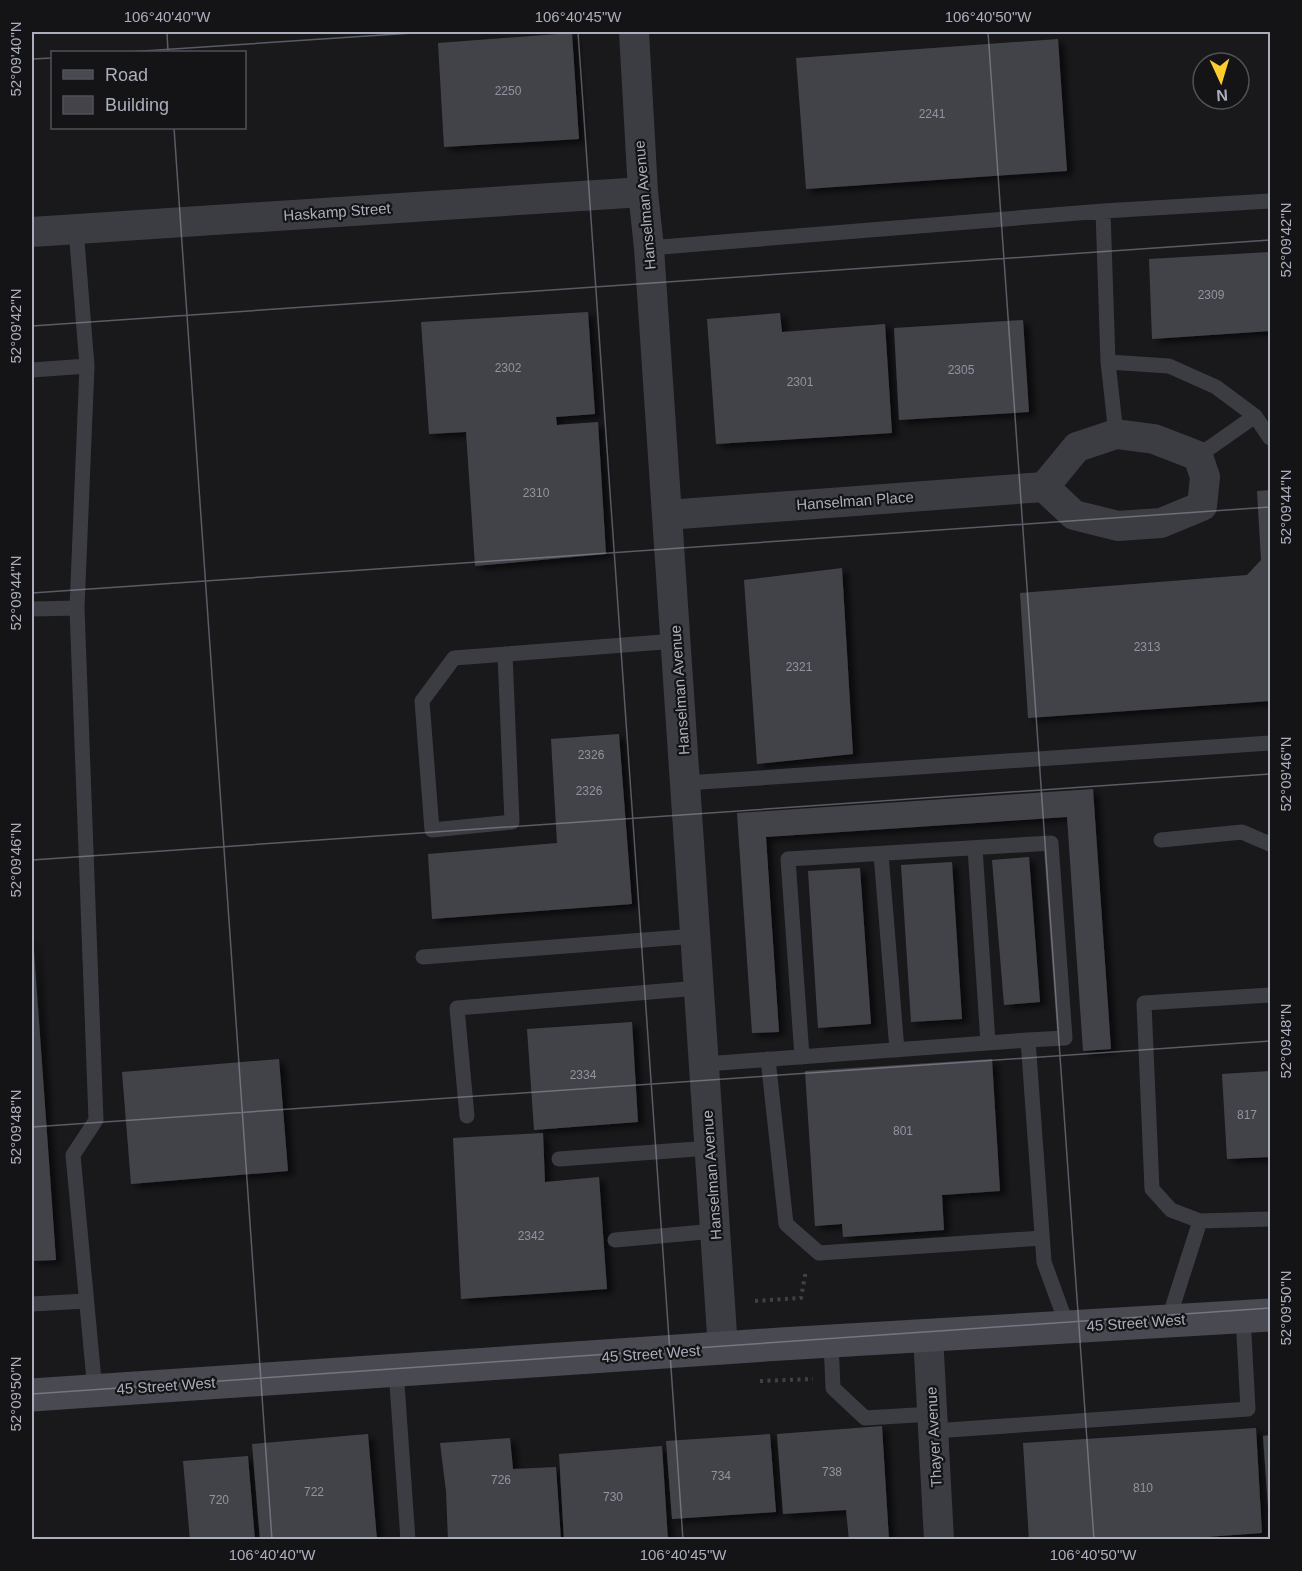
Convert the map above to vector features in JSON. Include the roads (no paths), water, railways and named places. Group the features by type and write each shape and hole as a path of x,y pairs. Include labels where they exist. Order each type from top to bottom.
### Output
{"main road":[{"name":"45 Street West","path":"32,1395 928,1335 1257,1316"}],"street":[{"name":"Hanselman Avenue","path":"634,32 643,192 649,248 686,783 723,1349"},
{"name":"Haskamp Street","path":"32,232 643,192"},
{"path":"1116,434 1154,439 1198,456 1205,477 1202,506 1161,523 1118,526 1074,515 1044,487 1077,447 1116,434"},
{"name":"Hanselman Place","path":"667,515 1044,487"},
{"name":"Thayer Avenue","path":"928,1335 939,1539"}],"lane":[{"path":"649,248 1103,211 1270,201"},
{"path":"1103,211 1108,362 1116,434"},
{"path":"76,229 87,366 77,608 96,1120 73,1155 95,1391"},
{"path":"1108,362 1169,366 1216,387 1255,416 1270,438"},
{"path":"32,370 87,366"},
{"path":"1198,456 1255,416"},
{"path":"32,609 77,608"},
{"path":"505,654 512,822 432,830 422,701 454,658 505,654 676,641"},
{"path":"686,783 1270,743"},
{"path":"1161,840 1242,831 1270,844"},
{"path":"705,1064 768,1059 802,1057 1028,1040 1065,1038 1051,843 788,859 802,1057"},
{"path":"975,848 988,1043"},
{"path":"881,854 897,1050"},
{"path":"423,957 696,936"},
{"path":"467,1116 457,1008 699,988"},
{"path":"1270,995 1144,1003 1152,1189 1171,1210 1200,1221 1270,1219"},
{"path":"1028,1040 1044,1262 1068,1328"},
{"path":"768,1059 786,1224 819,1253 1042,1238"},
{"path":"559,1160 710,1148"},
{"path":"1168,1321 1200,1221"},
{"path":"615,1240 715,1231"},
{"path":"32,1304 86,1301"},
{"path":"831,1342 833,1388 865,1418 933,1422 1248,1409 1257,1316"},
{"path":"396,1370 408,1539"}]}
